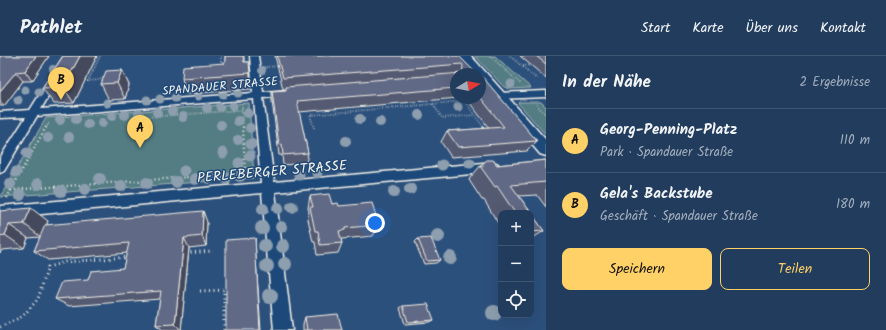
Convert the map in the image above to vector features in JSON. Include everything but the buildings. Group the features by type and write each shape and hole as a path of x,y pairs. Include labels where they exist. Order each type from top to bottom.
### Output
{"main road":[{"path":"464,56 474,68"},
{"path":"486,81 546,150"}],"street":[{"path":"0,168 68,56"},
{"path":"254,56 283,330"},
{"name":"SPANDAUER STRASSE","path":"0,115 296,93"},
{"path":"500,96 546,94"},
{"name":"PERLEBERGER STRASSE","path":"0,212 508,166"}],"path":[{"path":"100,56 88,81 99,80 106,76"},
{"path":"221,56 221,68"},
{"path":"510,56 537,79"},
{"path":"522,66 540,64"},
{"path":"256,68 279,66"},
{"path":"314,128 310,115 465,101 489,135"},
{"path":"433,104 442,118 475,115"},
{"path":"56,124 48,124 11,190 245,173 242,110 141,117"},
{"path":"183,253 213,250"},
{"path":"0,327 23,316 38,298 48,267 65,262 136,256"},
{"path":"200,291 224,290 224,330"}],"green space":[{"path":"475,56 495,56 531,88 509,89 502,85"},
{"path":"541,102 546,107 546,135 518,103"},
{"path":"249,103 254,178 0,197 46,118"}],"place":[{"name":"Gela's Backstube","path":"61,100"},
{"name":"Georg-Penning-Platz","path":"140,148"}]}
